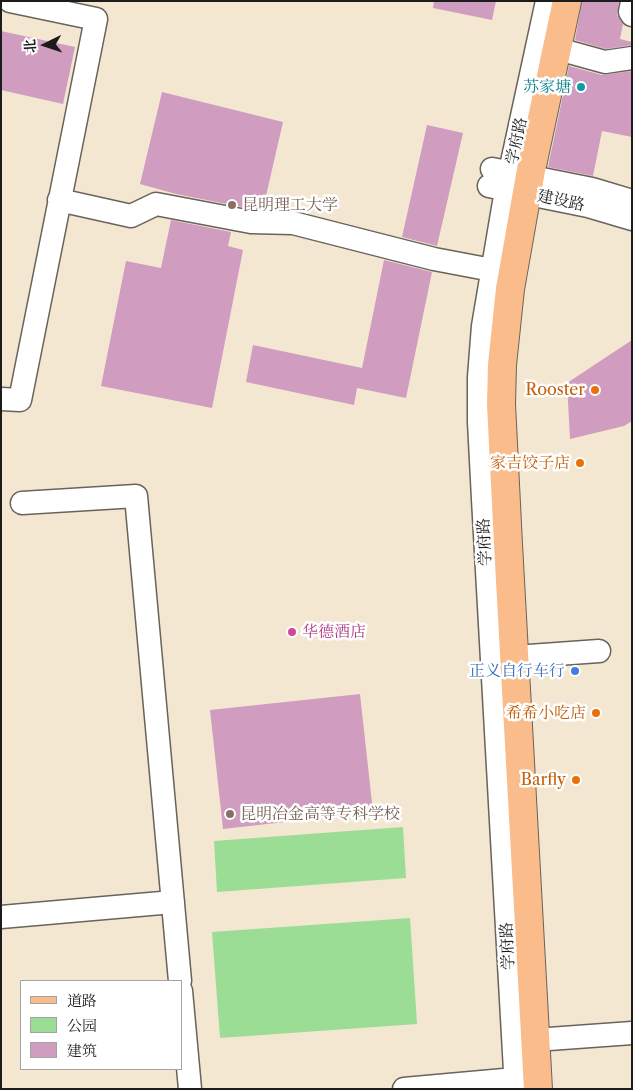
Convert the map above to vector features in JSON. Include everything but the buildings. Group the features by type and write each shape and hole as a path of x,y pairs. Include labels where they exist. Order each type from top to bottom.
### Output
{"main road":[{"name":"学府路","path":"523,1086 535,1040 501,404 502,365 510,288 509,181 558,49 567,1"}],"street":[{"path":"1,399 20,400 96,19 10,1"},
{"name":"学府路","path":"523,1086 479,422 479,378 483,326 492,270 547,1"},
{"path":"632,2 630,12 632,15"},
{"path":"558,49 605,62 632,58"},
{"name":"建设路","path":"509,181 592,189 632,201"},
{"name":"建设路","path":"509,181 632,219"},
{"path":"59,200 130,216 156,204 252,222 293,223 434,259 492,270"},
{"path":"22,503 136,496 180,980"},
{"path":"515,657 599,651"},
{"path":"1,917 173,902"},
{"path":"182,1002 190,1089"},
{"path":"535,1040 632,1032"},
{"path":"404,1089 523,1086"}],"green space":[{"path":"403,827 406,878 217,892 214,841"},
{"path":"410,918 417,1024 220,1038 212,932"}],"place":[{"name":"苏家塘","path":"581,87"},
{"name":"昆明理工大学","path":"232,205"},
{"name":"Rooster","path":"595,390"},
{"name":"家吉饺子店","path":"580,463"},
{"name":"华德酒店","path":"292,632"},
{"name":"正义自行车行","path":"575,671"},
{"name":"希希小吃店","path":"596,713"},
{"name":"Barfly","path":"576,780"},
{"name":"昆明冶金高等专科学校","path":"230,814"}]}
